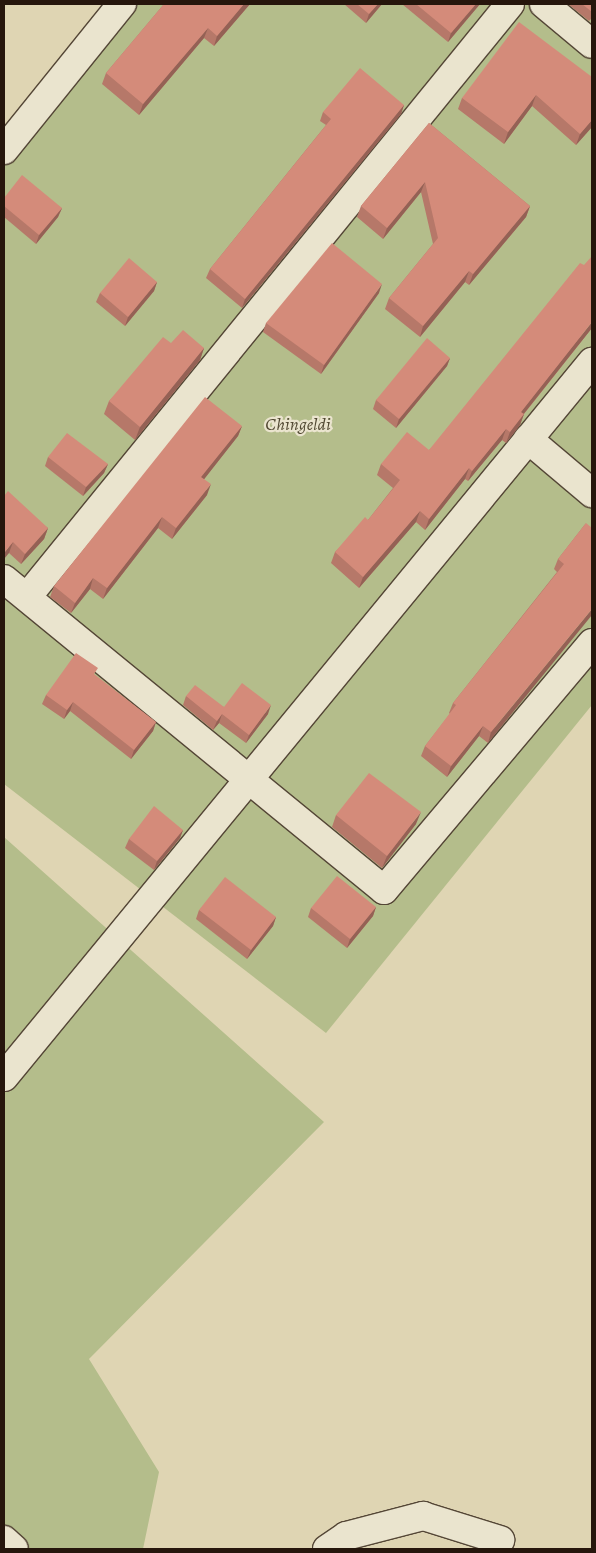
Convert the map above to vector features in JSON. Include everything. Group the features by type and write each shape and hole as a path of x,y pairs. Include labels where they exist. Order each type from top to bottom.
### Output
{"street":[{"path":"4,150 122,4"},
{"path":"27,598 510,4"},
{"path":"544,4 592,44"},
{"path":"4,1077 592,362"},
{"path":"528,439 592,493"},
{"path":"4,578 384,890 592,643"},
{"path":"327,1549 346,1536 423,1516 500,1540"},
{"path":"4,1540 14,1549"}],"green space":[{"name":"Chingeldi","path":"125,4 592,4 592,705 326,1033 4,784 4,143"},
{"path":"4,837 324,1122 89,1359 159,1472 143,1549 4,1549"}],"building":[{"path":"164,4 244,4 217,36 208,28 143,104 106,73"},
{"path":"357,4 378,4 369,14"},
{"path":"416,4 476,4 451,33"},
{"path":"582,4 592,4 592,12"},
{"path":"519,22 592,77 592,120 580,134 536,95 508,132 462,98"},
{"path":"360,68 404,105 245,299 210,269 331,119 323,112"},
{"path":"429,123 530,206 473,274 469,271 423,326 389,298 438,238 425,182 387,228 361,206"},
{"path":"22,175 62,208 39,235 4,206 4,198"},
{"path":"332,243 382,284 324,365 266,323"},
{"path":"592,256 592,322 521,412 524,414 510,432 506,429 472,471 469,468 429,519 420,511 363,577 335,552 365,517 368,520 400,480 381,464 407,432 429,450 580,263 584,265"},
{"path":"129,258 157,282 128,317 100,293"},
{"path":"183,330 204,348 140,427 109,401 163,337 171,343"},
{"path":"427,338 450,358 399,419 376,400"},
{"path":"205,397 242,426 201,477 211,484 176,528 162,517 107,588 93,578 75,603 54,586"},
{"path":"67,433 108,464 86,487 48,457"},
{"path":"8,491 48,528 25,554 13,542 4,553 4,496"},
{"path":"586,523 592,528 592,609 491,732 483,726 451,766 425,746 456,705 453,703 564,564 558,559"},
{"path":"76,653 98,668 94,674 156,722 134,750 73,702 67,710 46,695"},
{"path":"242,683 271,705 249,735 222,714 217,721 186,696 195,685 224,707"},
{"path":"369,773 421,812 387,856 336,815"},
{"path":"154,806 183,830 157,861 129,839"},
{"path":"337,876 376,907 350,939 311,908"},
{"path":"225,877 276,917 251,950 199,910"}]}
